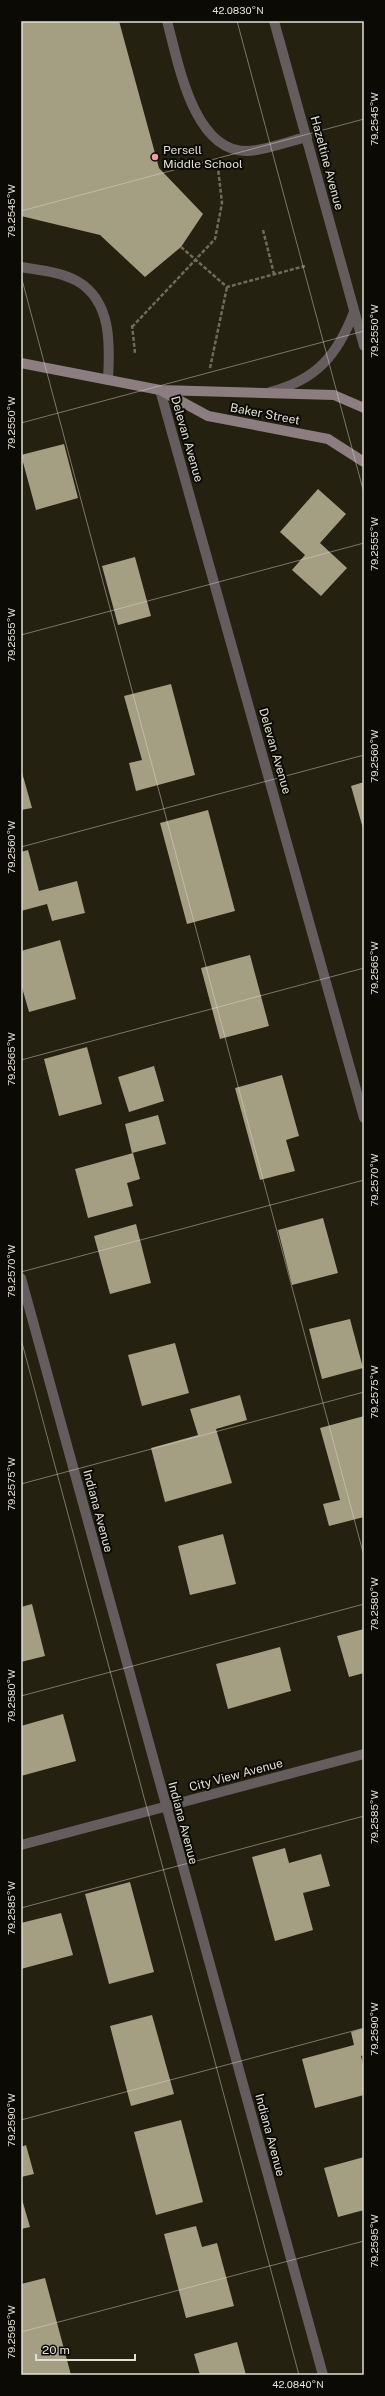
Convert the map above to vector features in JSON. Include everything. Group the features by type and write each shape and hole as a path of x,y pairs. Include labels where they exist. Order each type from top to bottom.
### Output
{"street":[{"path":"167,21 192,104 214,138 229,148 247,151 306,137"},
{"name":"Hazeltine Avenue","path":"274,21 364,346"},
{"path":"21,267 76,280 89,289 97,300 109,333 108,380"},
{"path":"266,393 290,386 308,377 325,362 338,347 354,312"},
{"name":"Baker Street","path":"21,363 160,390 334,395 364,408"},
{"name":"Baker Street","path":"160,390 208,416 328,439 364,462"},
{"name":"Delevan Avenue","path":"160,390 364,1118"},
{"name":"Indiana Avenue","path":"21,1278 165,1807 323,2375"},
{"name":"City View Avenue","path":"21,1845 364,1754"}],"path":[{"path":"135,353 132,326 215,239 222,203 218,168"},
{"path":"263,230 274,274"},
{"path":"181,247 226,287"},
{"path":"226,287 305,266"},
{"path":"210,369 226,287"}],"building":[{"path":"21,21 119,21 159,168 203,214 181,247 145,277 100,235 21,216"},
{"path":"64,444 78,498 36,510 21,455"},
{"path":"318,489 346,514 320,543 347,568 321,596 292,570 305,555 280,532"},
{"path":"135,557 151,616 118,625 102,566"},
{"path":"171,684 195,775 136,791 129,763 142,760 124,696"},
{"path":"21,769 32,808 21,810"},
{"path":"364,782 364,832 351,786"},
{"path":"208,810 235,911 187,924 160,823"},
{"path":"28,850 39,891 77,881 85,913 52,921 47,904 21,911 21,852"},
{"path":"60,940 76,999 29,1012 21,984 21,951"},
{"path":"250,955 269,1026 220,1039 201,968"},
{"path":"87,1047 102,1104 59,1116 44,1059"},
{"path":"154,1066 164,1101 129,1112 118,1077"},
{"path":"282,1075 299,1136 286,1140 295,1171 260,1180 235,1088"},
{"path":"158,1115 166,1144 132,1153 125,1124"},
{"path":"133,1153 140,1179 127,1183 133,1206 88,1218 75,1169"},
{"path":"323,1218 338,1273 292,1285 278,1230"},
{"path":"136,1224 151,1283 110,1294 94,1236"},
{"path":"350,1319 363,1368 322,1379 309,1329"},
{"path":"175,1343 189,1393 142,1406 128,1355"},
{"path":"240,1395 247,1420 216,1429 232,1483 165,1502 151,1448 198,1435 190,1409"},
{"path":"364,1416 364,1517 329,1526 323,1504 340,1500 320,1428"},
{"path":"223,1534 236,1584 190,1595 178,1546"},
{"path":"32,1604 45,1656 21,1662 21,1607"},
{"path":"364,1629 364,1673 349,1677 337,1636"},
{"path":"280,1647 291,1691 228,1709 216,1664"},
{"path":"63,1714 76,1761 21,1776 21,1726"},
{"path":"285,1848 289,1863 321,1854 330,1886 303,1893 313,1930 275,1941 252,1857"},
{"path":"130,1882 154,1972 109,1984 85,1894"},
{"path":"61,1913 73,1955 21,1969 21,1923"},
{"path":"152,2015 174,2094 131,2106 110,2026"},
{"path":"364,2028 364,2055 361,2056 364,2069 364,2095 315,2108 302,2059 354,2045 351,2032"},
{"path":"181,2120 203,2202 156,2215 134,2132"},
{"path":"26,2145 34,2174 21,2177 21,2147"},
{"path":"364,2157 364,2210 338,2217 324,2168"},
{"path":"21,2196 30,2227 21,2229"},
{"path":"196,2226 202,2247 217,2243 234,2306 186,2318 164,2234"},
{"path":"45,2278 71,2375 21,2375 21,2284"},
{"path":"237,2342 246,2375 200,2375 194,2354"}],"place":[{"name":"Persell Middle School","path":"155,157"}]}
